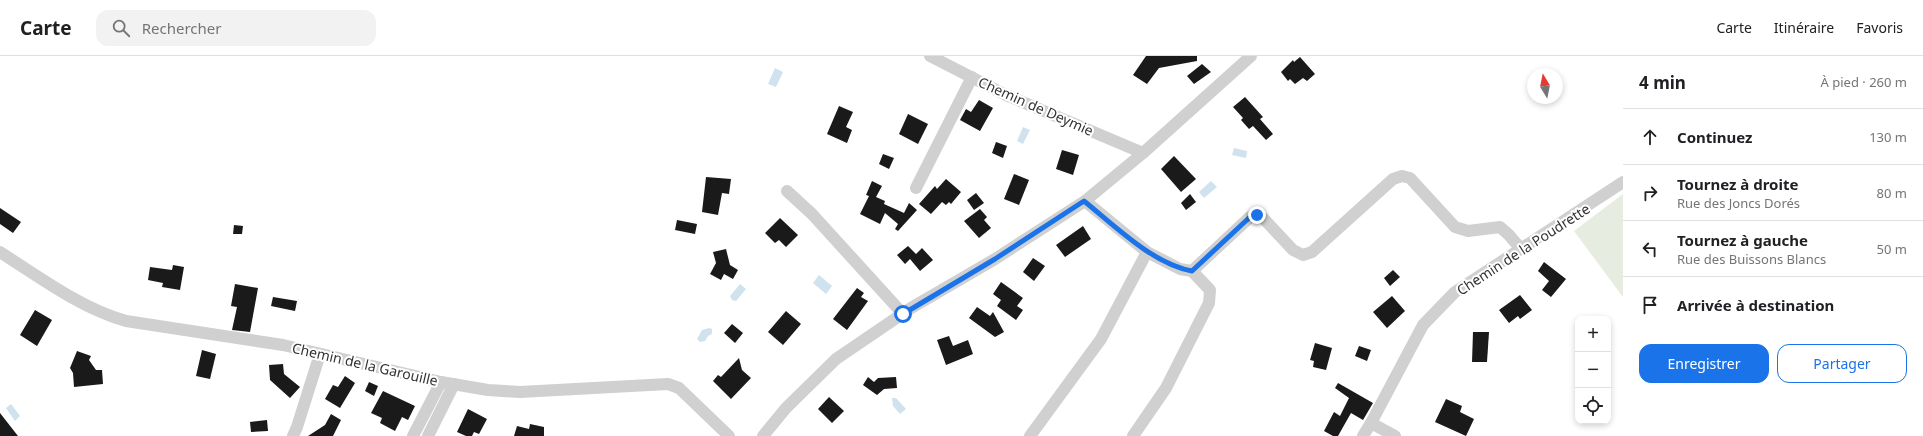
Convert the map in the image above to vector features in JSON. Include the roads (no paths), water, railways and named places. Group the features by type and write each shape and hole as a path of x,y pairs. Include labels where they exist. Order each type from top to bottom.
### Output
{"street":[{"name":"Chemin de Deymie","path":"930,56 1006,95 1143,153"},
{"path":"763,436 786,408 836,359 903,314 995,259 1084,201 1143,153 1251,56"},
{"path":"916,188 972,77"},
{"path":"1192,271 1250,217 1257,215 1263,218 1293,250 1303,255 1312,252 1393,179 1402,176 1410,178 1456,227 1468,231 1500,227 1521,249"},
{"name":"Chemin de la Poudrette","path":"1363,436 1423,325 1456,292 1623,182"},
{"path":"787,191 812,214 903,314"},
{"path":"1084,201 1147,252 1180,269 1192,271 1210,290 1209,303 1166,388 1133,436"},
{"name":"Chemin de la Garouille","path":"0,252 47,283 106,316 126,321 283,345 441,382 488,390 520,392 668,384 679,388 729,436"},
{"path":"1030,436 1101,339 1147,252"},
{"path":"293,436 320,354"},
{"path":"413,436 441,382"},
{"path":"428,436 454,384"},
{"path":"1371,423 1394,436"}],"water":[{"path":"775,68 783,72 776,87 768,84"},
{"path":"1023,127 1030,130 1023,144 1017,141"},
{"path":"1234,148 1247,151 1246,158 1232,155"},
{"path":"1211,181 1217,187 1204,198 1199,192"},
{"path":"819,275 832,286 826,294 813,283"},
{"path":"740,284 746,289 736,301 732,300 730,296"},
{"path":"709,328 712,329 712,334 708,336 705,341 700,342 697,339 702,330"},
{"path":"892,398 896,398 906,409 900,414 893,406"},
{"path":"11,404 20,416 15,421 6,408"}]}
